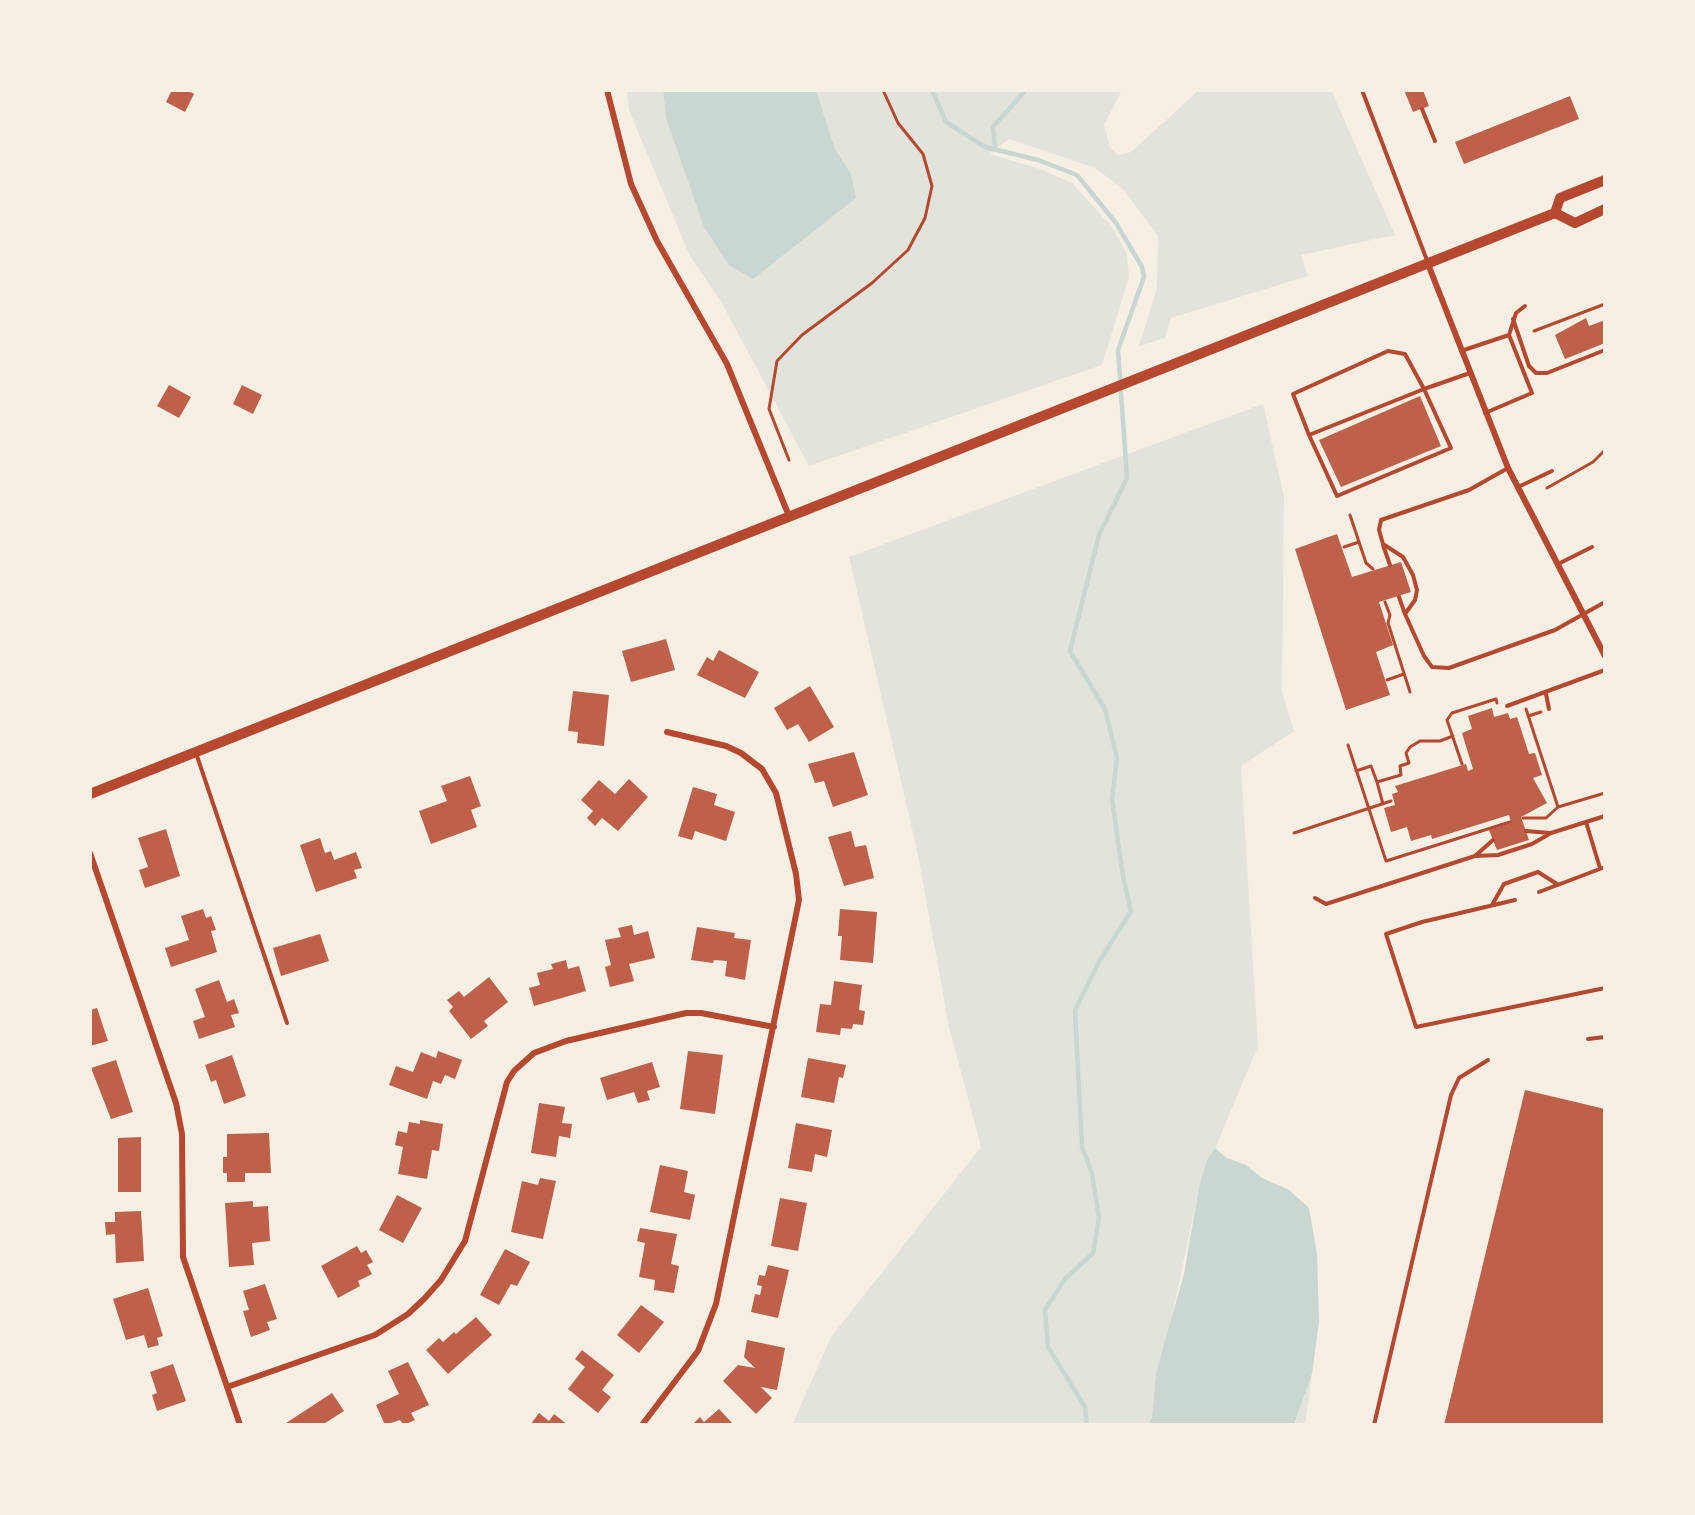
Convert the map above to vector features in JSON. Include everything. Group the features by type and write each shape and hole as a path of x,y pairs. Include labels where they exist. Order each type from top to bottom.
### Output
{"street":[{"path":"606,90 631,184 673,272 727,364 789,516"},
{"path":"1555,213 1560,198 1605,180"},
{"path":"90,794 1555,213 1575,223 1605,209"},
{"path":"1428,264 1484,413 1508,468 1605,656"},
{"path":"642,1425 690,1363 709,1325 774,1027 799,900 796,874 776,793 762,769 741,753 726,746 667,732"},
{"path":"90,853 176,1103 182,1134 183,1257 240,1425"},
{"path":"227,1387 375,1335 408,1314 424,1299 441,1280 465,1241 504,1090 514,1071 534,1053 566,1041 686,1013 701,1013 774,1027"}],"lane":[{"path":"1362,90 1428,264"},
{"path":"1422,109 1435,141"},
{"path":"1484,413 1532,393 1509,335 1513,318 1525,306"},
{"path":"1513,318 1528,366 1536,373 1547,373 1605,350"},
{"path":"1461,351 1509,335"},
{"path":"1388,351 1405,354 1424,389 1451,448 1337,496 1293,394 1388,351"},
{"path":"1309,435 1470,373"},
{"path":"1389,565 1379,530 1381,520 1469,490 1508,468"},
{"path":"1518,487 1551,471"},
{"path":"1383,544 1403,557 1413,575 1417,590 1415,600 1405,614"},
{"path":"1558,565 1592,547"},
{"path":"1399,597 1424,656 1432,667 1440,670 1520,644 1605,602"},
{"path":"1507,706 1546,694 1555,687 1605,670"},
{"path":"1546,694 1549,709"},
{"path":"196,752 287,1023"},
{"path":"1315,898 1326,904 1475,856 1498,855 1520,848 1551,833 1605,816"},
{"path":"1539,892 1603,868 1586,822"},
{"path":"1526,831 1551,833"},
{"path":"1475,856 1493,840"},
{"path":"1491,905 1504,884 1539,872 1557,884"},
{"path":"1515,900 1422,922 1386,934 1416,1027 1605,988"},
{"path":"1588,1039 1605,1037"},
{"path":"1374,1425 1451,1095 1459,1078 1488,1060"}],"path":[{"path":"789,460 769,409 777,361 802,335 872,284 908,250 925,218 932,186 923,154 898,123 883,90"},
{"path":"1534,331 1605,304"},
{"path":"1547,488 1593,462 1605,450"},
{"path":"1350,515 1366,563 1372,569"},
{"path":"1344,547 1359,542"},
{"path":"1385,602 1390,615 1388,623 1410,692"},
{"path":"1387,680 1404,674"},
{"path":"1462,764 1447,720 1452,713 1496,699 1498,705"},
{"path":"1523,700 1558,807"},
{"path":"1377,783 1401,775 1400,766 1409,763 1406,753 1410,747 1420,741 1440,741 1453,736"},
{"path":"1347,745 1386,861 1510,822"},
{"path":"1356,771 1371,766 1383,804"},
{"path":"1523,819 1546,818 1558,807 1605,793"},
{"path":"1294,833 1391,801"}],"shaded area":[{"path":"627,90 663,90 666,118 851,174 835,149 816,90 1122,90 1104,125 1110,148 1118,155 1131,152 1196,93 1196,90 1331,90 1395,235 1301,255 1308,276 1171,318 1165,338 1139,346 1157,288 1158,236 1123,189 1095,168 1009,139 990,154 1040,169 1072,183 1112,227 1127,254 1129,277 1102,365 809,466 723,305 690,256 629,110"},
{"path":"663,90 816,90 835,149 851,174 856,198 753,279 729,265 704,227 666,118"},
{"path":"1263,404 1284,497 1282,692 1294,731 1241,766 1258,1046 1199,1187 1169,1332 1156,1373 1152,1417 1148,1425 792,1425 831,1337 981,1147 949,1027 917,850 849,557"},
{"path":"1215,1148 1227,1158 1246,1165 1262,1178 1289,1190 1309,1208 1317,1254 1319,1322 1312,1374 1294,1425 1148,1425 1152,1417 1156,1373 1184,1274 1199,1187 1207,1160"},
{"path":"1312,1374 1305,1425 1294,1425 1295,1424"}],"building":[{"path":"172,90 187,90 194,94 185,112 166,102"},
{"path":"1404,90 1423,90 1429,106 1413,112"},
{"path":"1570,96 1579,119 1464,164 1455,142"},
{"path":"1586,318 1589,326 1605,320 1605,343 1565,359 1555,335"},
{"path":"169,385 191,397 179,418 157,406"},
{"path":"242,385 262,395 253,414 233,404"},
{"path":"1420,396 1441,446 1341,487 1319,440"},
{"path":"1337,534 1352,577 1401,562 1411,592 1379,602 1393,645 1376,652 1390,695 1346,710 1295,549"},
{"path":"666,639 675,670 631,682 622,651"},
{"path":"719,650 759,672 745,698 697,675 707,657 713,661"},
{"path":"810,686 834,727 809,742 798,724 787,730 774,708"},
{"path":"573,691 609,695 604,746 577,743 578,732 568,731"},
{"path":"1492,708 1494,717 1508,713 1510,719 1517,717 1529,754 1535,753 1542,775 1533,778 1547,803 1521,817 1529,840 1497,850 1489,830 1511,823 1509,815 1432,839 1431,835 1411,841 1407,827 1391,832 1384,808 1395,805 1392,794 1398,792 1395,786 1466,764 1468,771 1473,769 1462,733 1472,729 1468,716"},
{"path":"854,752 868,795 833,807 824,781 815,783 808,764"},
{"path":"470,776 481,806 471,810 477,827 431,844 419,811 447,801 441,786"},
{"path":"629,779 648,797 618,831 602,818 595,826 587,818 593,811 581,800 599,780 615,794"},
{"path":"693,787 717,794 714,805 735,812 726,841 695,831 692,840 678,836"},
{"path":"166,829 180,876 145,888 139,870 148,867 138,838"},
{"path":"851,831 855,847 866,845 874,878 844,886 828,837"},
{"path":"320,838 325,853 331,851 334,860 356,852 362,868 354,870 357,878 316,892 300,845"},
{"path":"203,909 206,918 211,916 216,930 211,931 217,952 171,967 165,948 189,940 181,916"},
{"path":"840,909 877,912 873,963 840,960 842,936 838,936"},
{"path":"632,925 634,935 648,931 655,958 629,964 634,981 610,987 605,967 611,965 605,940 621,937 618,928"},
{"path":"697,927 735,933 734,938 751,940 745,980 725,976 727,961 714,960 713,963 691,960"},
{"path":"320,934 329,961 281,976 273,948"},
{"path":"566,960 568,969 579,966 586,991 534,1006 529,988 540,985 537,973 553,969 551,964"},
{"path":"489,977 508,1002 484,1021 488,1026 471,1039 449,1011 453,1007 447,1000 459,991 464,997"},
{"path":"219,980 227,1002 234,999 239,1013 231,1015 235,1027 199,1039 193,1021 205,1017 195,989"},
{"path":"834,981 862,985 859,1010 865,1011 863,1025 853,1024 852,1029 841,1028 840,1035 816,1032 820,1004 831,1005"},
{"path":"97,1008 108,1041 90,1046 90,1010"},
{"path":"438,1051 462,1060 455,1079 445,1075 441,1084 433,1081 427,1099 389,1085 396,1066 413,1072 421,1052 436,1058"},
{"path":"688,1051 723,1055 715,1114 680,1109"},
{"path":"232,1055 246,1096 224,1104 216,1080 211,1082 205,1065"},
{"path":"808,1058 846,1065 843,1078 839,1077 834,1103 801,1097"},
{"path":"116,1060 133,1112 111,1119 91,1068"},
{"path":"652,1062 660,1087 647,1091 650,1100 638,1103 634,1092 607,1100 600,1078"},
{"path":"1525,1090 1605,1109 1605,1425 1444,1425"},
{"path":"539,1103 565,1107 562,1123 572,1124 570,1138 559,1136 556,1157 531,1153"},
{"path":"420,1120 443,1124 439,1151 432,1150 427,1179 398,1174 403,1147 395,1145 398,1131 407,1133 409,1122 420,1124"},
{"path":"796,1123 832,1130 827,1157 815,1154 812,1172 788,1168"},
{"path":"269,1133 271,1173 245,1173 245,1182 227,1182 227,1173 223,1173 223,1157 227,1157 227,1134"},
{"path":"141,1137 141,1192 118,1192 118,1138"},
{"path":"660,1165 688,1171 684,1192 695,1195 690,1220 650,1212"},
{"path":"540,1178 556,1181 543,1239 511,1232 522,1181 538,1185"},
{"path":"397,1195 422,1208 403,1243 379,1230"},
{"path":"780,1198 807,1203 798,1251 771,1246"},
{"path":"253,1201 253,1207 268,1206 270,1241 252,1243 254,1265 229,1267 225,1203"},
{"path":"141,1211 144,1261 116,1263 115,1234 106,1235 105,1222 115,1222 115,1212"},
{"path":"640,1228 677,1234 671,1264 679,1266 674,1293 654,1290 655,1280 639,1277 645,1243 637,1241"},
{"path":"357,1246 361,1253 366,1250 373,1262 367,1265 372,1274 358,1281 360,1286 338,1298 321,1266"},
{"path":"505,1249 530,1262 517,1286 511,1284 499,1305 480,1295"},
{"path":"768,1265 789,1270 778,1318 751,1312 755,1294 760,1295 762,1286 757,1285 759,1275 765,1276"},
{"path":"265,1284 277,1319 267,1322 270,1330 251,1337 243,1311 249,1310 243,1291"},
{"path":"148,1288 163,1336 157,1338 159,1345 148,1348 144,1335 126,1340 113,1299"},
{"path":"641,1305 664,1322 639,1353 617,1335"},
{"path":"476,1317 492,1335 448,1374 426,1350 439,1338 443,1342 454,1332 456,1334"},
{"path":"747,1340 785,1348 777,1390 761,1387 772,1398 756,1414 723,1381 738,1365 755,1368 744,1357"},
{"path":"582,1350 614,1375 602,1390 611,1397 598,1413 568,1389 585,1367 575,1359"},
{"path":"408,1362 429,1405 411,1413 415,1420 404,1425 400,1420 385,1425 376,1405 399,1394 388,1371"},
{"path":"173,1364 186,1401 157,1411 152,1395 157,1393 150,1372"},
{"path":"332,1393 344,1411 322,1425 283,1425"},
{"path":"719,1409 734,1425 692,1425 700,1417 704,1422"},
{"path":"539,1413 549,1421 554,1414 568,1425 530,1425"}],"waterway":[{"path":"932,90 946,122 985,147 1038,160 1077,175 1116,223 1142,267 1144,277 1118,350 1127,478 1099,535 1070,651 1105,709 1117,758 1112,799 1123,877 1131,911 1099,962 1075,1010 1082,1147 1092,1173 1099,1218 1093,1253 1065,1279 1045,1310 1048,1347 1085,1407 1087,1425"},
{"path":"995,149 993,127 1024,92 1022,90"}]}
